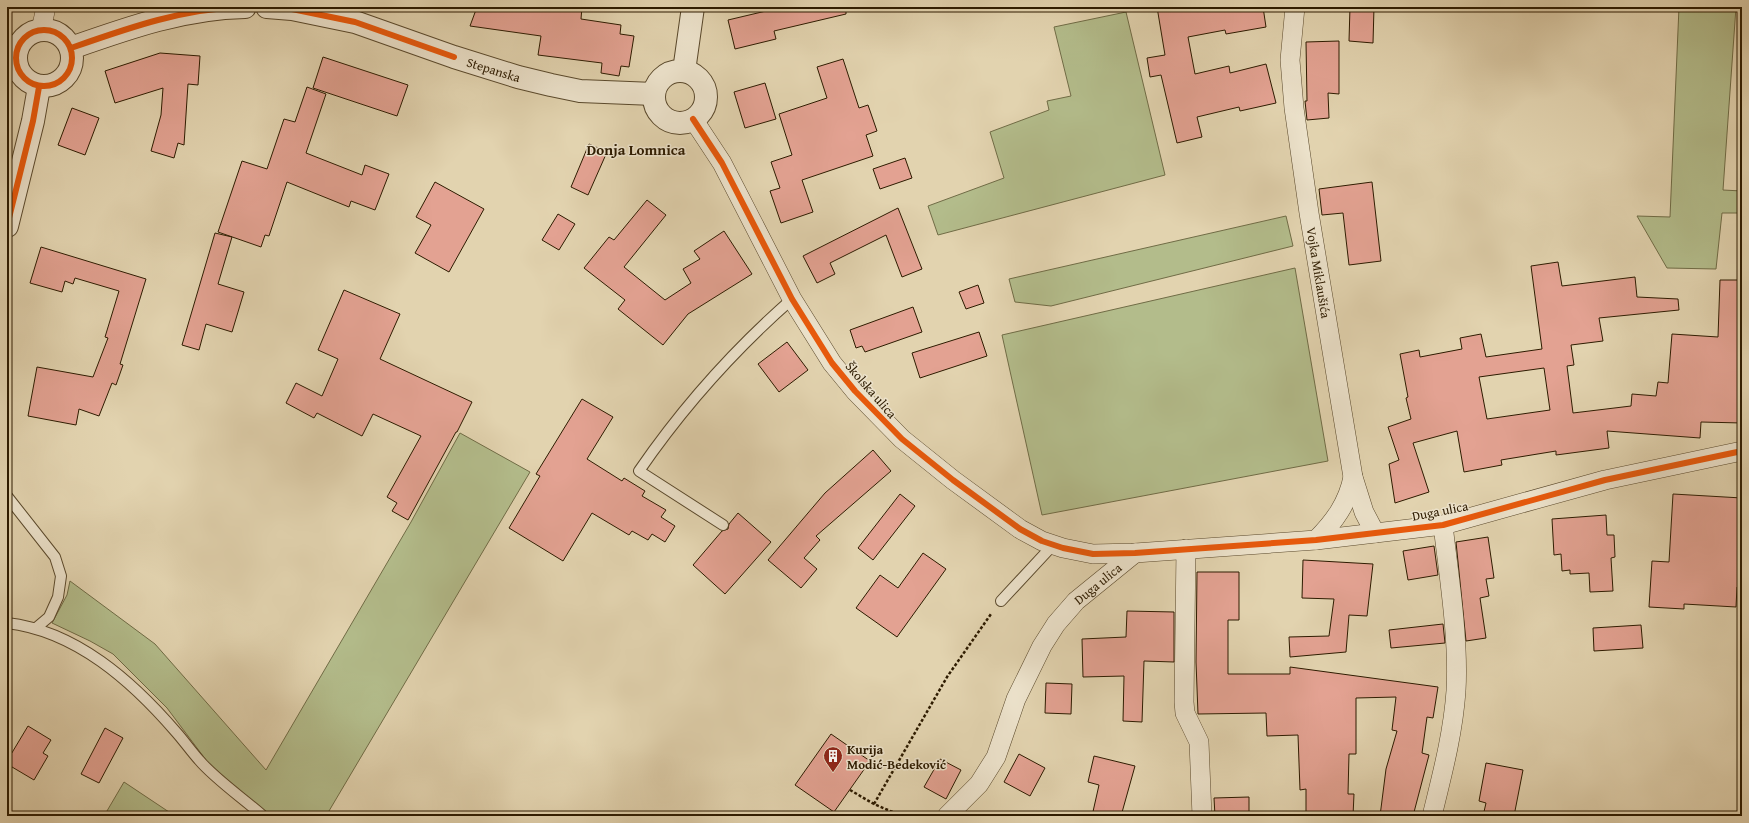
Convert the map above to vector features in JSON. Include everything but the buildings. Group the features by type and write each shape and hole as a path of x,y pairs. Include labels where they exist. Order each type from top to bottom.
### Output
{"street":[{"path":"41,30 46,7"},
{"path":"71,48 165,17 224,7 245,7"},
{"name":"Stepanska","path":"267,7 292,9 355,22 454,57 518,77 580,91 654,94"},
{"path":"684,71 693,7"},
{"name":"Vojka Miklaušića","path":"1295,7 1290,60 1294,108 1310,221 1353,477 1364,512 1375,533"},
{"path":"41,30 51,30 59,34 66,40 71,48 72,66 68,75 60,82 50,86 39,86 29,83 21,75 17,66 13,45 32,33 41,30"},
{"path":"684,71 692,73 700,79 705,87 707,96 705,105 693,119 684,122 675,122 666,119 659,112 655,104 654,94 661,79 668,74 684,71"},
{"path":"7,226 33,121 39,86"},
{"name":"Školska ulica","path":"693,119 722,164 792,299 832,363 874,412 902,439 1020,529 1053,544 1093,554 1135,553"},
{"name":"Duga ulica","path":"947,816 980,784 996,757 1016,699 1042,646 1056,624 1076,601 1135,553 1316,540 1444,524 1605,480 1742,451"},
{"path":"1316,540 1332,524 1342,507 1350,492 1353,477"},
{"path":"1432,816 1453,722 1456,689 1454,631 1444,524"},
{"path":"1186,549 1184,702 1185,713 1199,742 1202,816"}],"lane":[{"path":"723,525 639,471 665,434 693,399 746,342 792,299"},
{"path":"7,496 55,557 61,576 58,596 52,610 49,616 36,628"},
{"path":"1001,601 1053,544"},
{"path":"7,623 36,628 48,632 99,658 128,683 157,712 200,761 263,816"}],"path":[{"path":"874,804 947,677 1001,601"},
{"path":"850,790 874,804 902,816"}],"green space":[{"path":"1679,7 1736,7 1723,190 1742,191 1742,213 1722,213 1716,269 1667,268 1637,216 1670,217"},
{"path":"1126,12 1165,175 938,235 928,206 1004,178 990,132 1049,110 1047,101 1071,96 1054,27"},
{"path":"1286,216 1293,246 1051,306 1015,302 1009,279"},
{"path":"1295,268 1328,461 1042,515 1002,335"},
{"path":"460,433 530,472 326,816 261,816 229,786 206,760 167,708 113,654 52,623 67,595 70,581 155,644 266,770 411,522"},
{"path":"124,782 175,816 104,816"}],"cycle path":[{"path":"71,48 156,20 200,11 245,7"},
{"path":"267,7 292,9 355,22 454,57"},
{"path":"38,30 50,30 64,38 72,52 72,58 70,69 64,78 50,86 38,86 28,81 21,74 16,64 16,52 21,42 28,35 38,30"},
{"path":"7,226 33,121 39,87"},
{"path":"693,119 722,163 792,299 832,363 855,391 902,439 953,480 1020,529 1042,541 1063,548 1093,554 1135,553 1316,540 1443,525 1605,480 1742,451"}],"place":[{"name":"Kurija Modić-Bedeković","path":"833,773"}],"district":[{"name":"Donja Lomnica","path":"636,149"}]}
